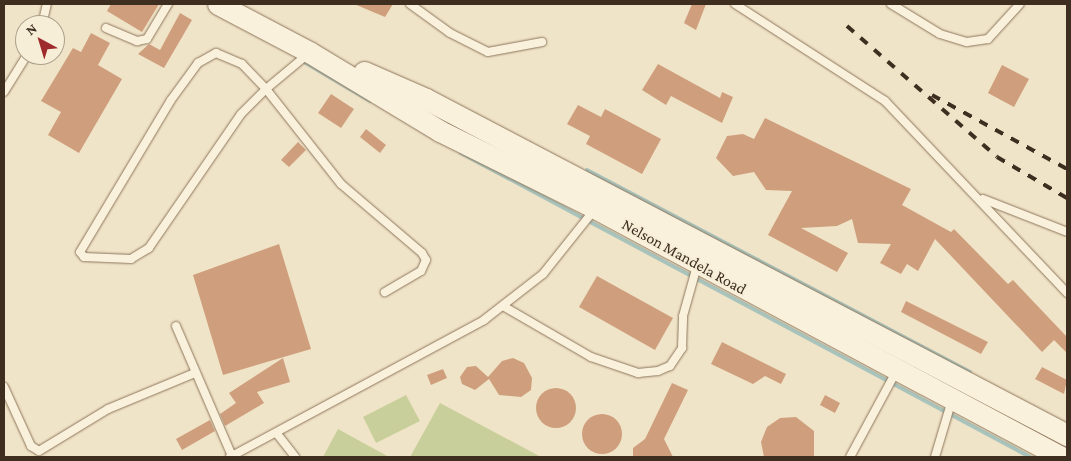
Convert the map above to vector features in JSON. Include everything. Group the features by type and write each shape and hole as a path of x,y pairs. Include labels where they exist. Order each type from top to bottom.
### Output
{"main road":[{"name":"Nelson Mandela Road","path":"218,4 310,52 426,99 601,200 1067,435"},
{"name":"Nelson Mandela Road","path":"601,200 697,266 1061,457"}],"lane":[{"path":"106,28 137,41 147,39 168,4"},
{"path":"410,4 450,33 488,52 542,42"},
{"path":"735,4 885,101 981,198 1067,293"},
{"path":"891,4 940,34 967,42 988,39 1020,4"},
{"path":"310,52 266,89 241,114 150,248 131,259 84,257 80,252 84,242 198,63 216,53 225,55 266,89 341,184 422,253 426,260 421,271 386,292"},
{"path":"4,92 21,65"},
{"path":"981,198 1067,232"},
{"path":"176,326 231,457 278,435 503,306 566,250 601,200"},
{"path":"503,306 591,357 638,373 658,371 670,366 682,348 683,316 697,266"},
{"path":"850,457 896,372"},
{"path":"4,387 25,435 39,451 108,409 195,373"},
{"path":"935,457 952,400"},
{"path":"278,435 295,457"}],"green space":[{"path":"406,395 420,421 376,443 363,417"},
{"path":"440,403 541,457 410,457"},
{"path":"338,429 389,457 323,457"}],"building":[{"path":"111,4 159,4 142,32 107,11"},
{"path":"354,4 393,4 385,17"},
{"path":"692,4 706,4 696,30 684,23"},
{"path":"180,13 192,20 164,68 138,54 149,44 160,50"},
{"path":"91,33 110,43 98,65 122,79 79,153 48,135 61,112 41,101 63,65 65,65 65,61 73,48 81,52"},
{"path":"658,64 720,98 722,92 733,97 722,123 671,96 666,105 642,90"},
{"path":"1002,65 1029,79 1014,107 988,93"},
{"path":"331,94 354,109 341,128 318,113"},
{"path":"578,105 601,117 605,109 661,139 642,174 586,144 590,136 567,124"},
{"path":"765,118 911,189 902,205 951,232 954,229 1008,284 1013,280 1067,337 1067,353 1054,340 1042,352 935,239 918,271 907,264 901,274 880,263 891,244 858,243 852,219 837,226 801,228 848,253 837,272 768,235 792,191 766,190 754,172 733,176 716,158 727,136 743,134 754,139"},
{"path":"366,129 386,145 380,153 360,137"},
{"path":"298,142 306,150 289,167 281,160"},
{"path":"279,244 311,349 223,375 193,275"},
{"path":"597,276 673,318 655,350 579,307"},
{"path":"906,301 988,342 981,354 901,312"},
{"path":"722,342 786,374 781,384 765,376 753,384 711,364"},
{"path":"283,358 290,382 257,392 264,403 225,426 220,414 236,403 229,393"},
{"path":"513,358 524,363 532,378 531,390 521,397 499,395 489,379 475,390 462,384 460,377 467,367 476,366 488,377 502,361"},
{"path":"1042,367 1067,380 1064,394 1035,379"},
{"path":"443,369 447,378 431,385 427,375"},
{"path":"672,383 688,390 664,439 673,457 633,457 633,448 645,439"},
{"path":"560,388 567,391 573,397 576,408 575,416 567,425 560,428 552,428 545,425 537,416 536,404 539,397 548,389"},
{"path":"825,395 840,403 835,413 820,405"},
{"path":"606,414 613,417 619,423 622,434 621,442 613,451 606,454 598,454 591,451 583,442 582,430 585,423 594,415"},
{"path":"796,417 814,431 814,457 764,457 761,442 767,427 780,418"},
{"path":"210,420 215,431 182,450 176,439"}],"waterway":[{"path":"301,60 370,101"},
{"path":"461,153 1030,457"},
{"path":"587,170 970,372"}],"railway":[{"path":"847,26 997,157 1067,198"},
{"path":"932,95 1067,169"}]}
